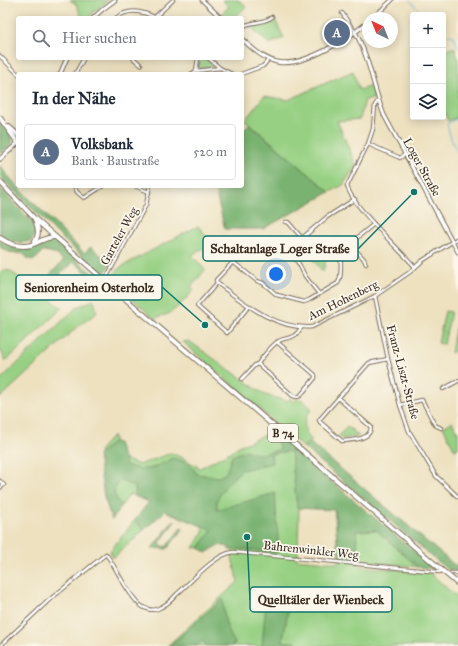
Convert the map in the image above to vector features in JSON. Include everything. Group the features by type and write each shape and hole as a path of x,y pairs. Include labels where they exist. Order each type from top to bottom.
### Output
{"main road":[{"path":"0,118 16,140"},
{"path":"6,125 16,133"},
{"path":"0,159 16,145"},
{"name":"B 74","path":"0,182 35,219 107,283 458,584"},
{"path":"31,245 36,240 39,232 35,219"},
{"path":"0,238 14,245 31,245 48,237 56,237"}],"street":[{"path":"95,16 115,0"},
{"path":"157,16 173,0"},
{"path":"202,0 219,16"},
{"path":"379,12 392,0"},
{"path":"118,16 130,11 149,16"},
{"path":"342,13 355,32"},
{"path":"244,26 252,23 268,21 272,17"},
{"path":"244,41 265,57 282,63 300,60 327,50 362,27"},
{"name":"Loger Straße","path":"355,32 364,52 378,102 390,130 458,252"},
{"path":"0,56 16,72"},
{"path":"244,73 263,66 269,59"},
{"path":"61,72 66,60"},
{"path":"76,72 83,60"},
{"path":"135,60 141,65"},
{"path":"198,60 196,71 220,68"},
{"path":"210,60 220,68 228,72"},
{"path":"378,102 375,105 373,129 368,144 347,186 354,199 374,224 415,267"},
{"path":"368,144 400,158 404,155"},
{"path":"75,188 80,196 84,198 100,188"},
{"path":"140,188 149,192"},
{"name":"Garteler Weg","path":"98,293 146,205 150,188"},
{"path":"249,306 227,333 197,306 232,262 247,253 288,250 327,217 354,199"},
{"path":"285,222 288,222 302,238"},
{"path":"232,262 257,281 263,283 277,295 304,302 338,283 340,278 341,254 343,249 374,224"},
{"name":"Am Hohenberg","path":"216,281 249,306 277,321 301,328 312,327 375,296 458,238"},
{"path":"350,244 364,259 366,264"},
{"path":"288,250 319,294"},
{"name":"Franz-Liszt-Straße","path":"375,296 388,359 400,405 409,431 432,470 439,479 458,497"},
{"path":"242,379 278,342 293,337 301,328"},
{"path":"258,364 293,396 300,396 315,378 315,375 278,342"},
{"path":"338,398 371,427 371,432 368,435 358,439 342,441 319,420 338,398 369,363 388,359"},
{"path":"443,389 458,381"},
{"path":"400,405 422,400 435,425 441,428"},
{"path":"0,481 4,485 0,488"},
{"name":"Bahrenwinkler Weg","path":"0,646 48,601 106,554 132,596 146,609 152,610 157,609 169,602 221,556 233,552 440,572"},
{"path":"451,573 458,573"}],"green space":[{"path":"70,0 109,0 94,11 90,16 81,16 76,4"},
{"path":"222,0 239,0 246,7 234,16 225,16 221,14 229,7"},
{"path":"275,20 284,38 269,44 250,26 264,24"},
{"path":"454,47 458,57 458,117 448,121 446,116 446,51"},
{"path":"200,60 208,60 213,64 212,66 198,69"},
{"path":"353,71 359,90 371,86 374,99 365,100 360,119 337,121 356,165 343,185 330,192 245,120 264,96 288,100"},
{"path":"0,123 9,133 13,143 0,154"},
{"path":"249,124 330,192 263,229 225,229 215,188 244,188 244,129"},
{"path":"0,166 16,185 16,188 19,188 84,253 91,247 111,264 103,275 62,238 1,178"},
{"path":"0,188 33,223 35,232 31,241 14,242 0,233"},
{"path":"198,226 212,243 192,255 205,270 191,287 194,290 170,313 155,319 110,279 119,268"},
{"path":"49,239 61,246 101,281 94,291 76,296 73,295 92,277 74,262 52,282 54,298 48,293 45,280 63,261 58,256 52,252 42,251 34,260 28,259 24,254 9,252 0,247 0,241 13,248 25,249"},
{"path":"323,244 328,251 323,272 310,255"},
{"path":"4,270 10,271 62,308 6,361 0,350 0,273"},
{"path":"94,300 97,313 77,327 0,398 0,380 77,307"},
{"path":"445,311 451,312 444,344 438,343"},
{"path":"455,328 458,333 458,349 451,353"},
{"path":"189,341 265,395 287,401 290,398 293,401 301,399 312,409 306,417 304,425 306,432 312,441 303,447 183,342"},
{"path":"452,422 458,433 458,448 455,450 443,427"},
{"path":"347,426 359,436 342,439 339,436"},
{"path":"272,432 279,437 291,451 297,508 299,508 298,555 296,555 296,559 339,563 332,486 351,505 358,566 430,573 458,598 458,646 167,646 238,582 232,557 234,545 215,541 207,547 193,548 204,530 201,525 130,494 122,505 118,501 111,510 99,451 113,435 119,457 139,465 171,453 200,468 232,451 240,445"},
{"path":"279,437 435,569 418,567 376,530 356,531 358,560 339,560 335,510 297,508 291,451 271,454 272,463 242,470 226,485 217,500 217,510 275,493 279,553 242,549 229,550 229,547 219,545 206,553 199,548 212,530 165,511 144,530 135,520 149,502 135,496 135,487 119,480 114,491 116,499 122,505 112,520 104,497 98,455 113,442 118,443 126,465 145,469 155,467 173,458 190,465 197,474 219,477 226,473 232,456 246,450 258,454 280,449 277,441"},
{"path":"309,442 458,568 458,571 448,570 303,447"},
{"path":"135,520 144,530 113,558 110,551"},
{"path":"174,520 175,521 159,544 166,547 181,528 183,529 167,549 152,548"},
{"path":"377,530 418,567 358,560 356,531"},
{"path":"223,599 226,622 235,643 231,646 207,646 202,641 196,646 169,646"},
{"path":"266,602 289,603 283,642 296,642 295,646 262,646"}],"waterway":[{"path":"409,0 420,11"},
{"path":"446,35 454,36 458,48"},
{"path":"458,118 447,124 451,139 458,153"}],"place":[{"name":"Volksbank","path":"337,33"},
{"name":"Schaltanlage Loger Straße","path":"414,192"},
{"name":"Seniorenheim Osterholz","path":"205,325"},
{"name":"Quelltäler der Wienbeck","path":"247,537"}]}
